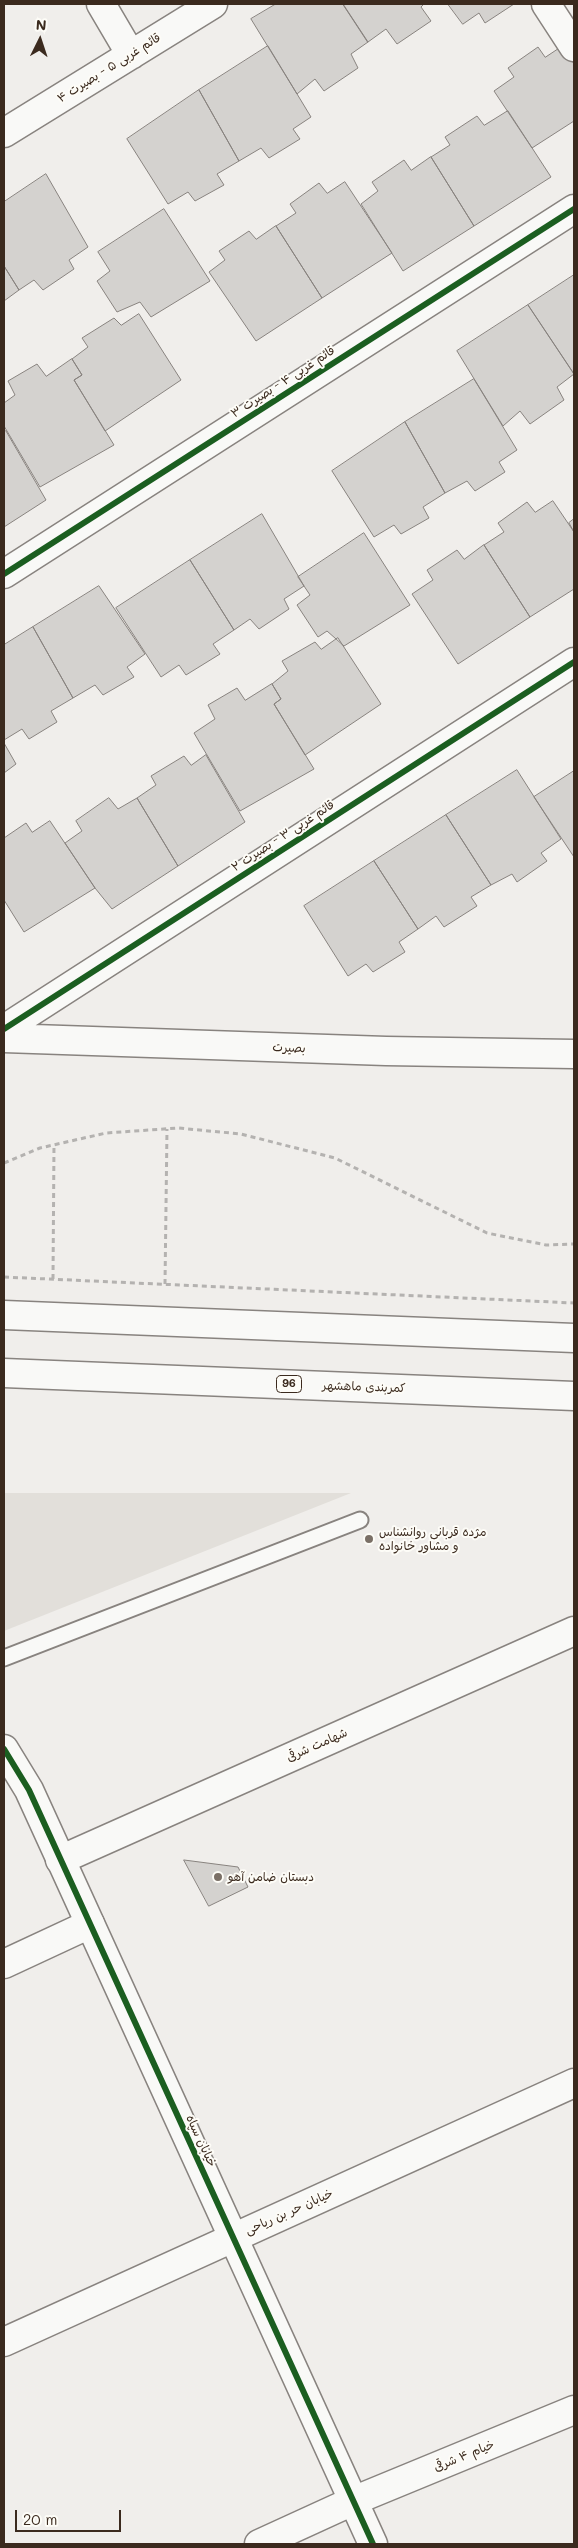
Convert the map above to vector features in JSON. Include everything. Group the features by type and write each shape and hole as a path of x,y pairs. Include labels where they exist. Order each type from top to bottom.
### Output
{"street":[{"path":"101,4 131,55"},
{"name":"قائم غربی ۵ - بصیرت ۴","path":"4,133 213,4"},
{"path":"546,4 574,47"},
{"name":"قائم غربی ۴ - بصیرت ۳","path":"4,574 574,209"},
{"name":"قائم غربی ۳ - بصیرت ۲","path":"4,1029 574,662"},
{"name":"بصیرت","path":"4,1038 376,1051 574,1054"},
{"path":"4,1315 574,1338"},
{"name":"کمربندی ماهشهر","path":"4,1373 574,1396"},
{"name":"شهامت شرقی","path":"60,1860 574,1631"},
{"name":"خیابان سپاه","path":"4,1749 29,1790 373,2544"},
{"path":"4,1964 90,1924"},
{"name":"خیابان حر بن ریاحی","path":"4,2342 574,2083"},
{"name":"خیام ۴ شرقی","path":"259,2544 353,2501 574,2410"}],"lane":[{"path":"4,1658 360,1520"}],"path":[{"path":"4,1163 40,1148 106,1133 178,1128 241,1134 335,1158 487,1233 546,1245 574,1244"},
{"path":"164,1322 167,1129"},
{"path":"53,1279 54,1144"},
{"path":"4,1277 574,1303"}],"shaded area":[{"path":"4,1493 351,1493 4,1631"}],"building":[{"path":"276,4 343,4 368,42 351,54 358,68 324,91 315,79 297,94 251,19"},
{"path":"343,4 424,4 421,7 431,21 397,44 386,29 368,42"},
{"path":"448,4 514,4 485,23 479,13 463,24"},
{"path":"268,46 311,117 293,129 300,139 269,158 261,148 239,161 199,90"},
{"path":"563,46 574,64 574,121 532,148 494,91 514,77 508,68 538,47 545,57"},
{"path":"199,90 239,161 217,174 224,185 195,201 188,192 168,204 127,139"},
{"path":"508,111 551,177 474,226 431,157 450,145 445,137 477,116 484,125"},
{"path":"431,157 474,226 403,271 361,204 378,191 372,182 404,160 411,170"},
{"path":"46,174 88,247 69,260 74,269 43,290 34,280 19,290 4,266 4,202"},
{"path":"345,182 392,253 322,298 276,226 296,213 290,204 319,183 327,193"},
{"path":"164,209 210,281 151,317 140,302 117,312 97,281 110,271 98,252"},
{"path":"276,226 322,298 256,341 209,272 225,260 219,251 249,231 256,239"},
{"path":"4,266 19,290 4,301"},
{"path":"574,275 574,374 528,305"},
{"path":"528,305 574,374 557,387 564,400 530,424 520,411 503,426 457,351"},
{"path":"139,314 181,380 105,431 74,380 82,375 72,359 88,347 82,338 114,318 121,325"},
{"path":"72,359 82,375 74,380 114,445 40,487 4,426 4,403 15,395 8,381 37,364 46,376"},
{"path":"474,379 517,450 499,462 505,472 475,491 467,481 445,493 405,422"},
{"path":"405,422 445,493 423,507 429,518 401,534 394,525 374,537 332,471"},
{"path":"6,431 46,500 4,527 4,432"},
{"path":"553,501 574,532 574,589 530,617 484,545 504,532 498,523 527,502 535,512"},
{"path":"262,514 304,586 284,599 289,609 259,629 250,619 234,630 190,560"},
{"path":"574,519 574,532 569,523"},
{"path":"364,533 410,605 344,646 327,631 318,637 297,605 310,595 298,577"},
{"path":"484,545 530,617 458,664 412,594 433,580 427,570 457,550 464,559"},
{"path":"190,560 234,630 213,644 220,654 186,675 179,665 161,677 116,608"},
{"path":"99,586 145,654 127,667 134,677 103,695 95,685 73,698 33,627"},
{"path":"33,627 73,698 51,711 57,722 29,739 22,729 4,740 4,645"},
{"path":"338,638 381,704 305,755 274,704 281,699 272,684 288,671 282,661 315,642 321,649"},
{"path":"272,684 281,699 274,704 314,769 240,811 194,733 215,719 208,705 237,688 245,700"},
{"path":"4,743 16,764 4,773"},
{"path":"206,755 245,822 178,866 137,798 156,785 151,776 184,756 191,765"},
{"path":"517,770 561,839 541,853 547,861 517,882 512,874 491,885 446,815"},
{"path":"574,771 574,857 534,797"},
{"path":"109,798 118,809 137,798 178,866 112,909 95,888 65,843 82,831 76,821"},
{"path":"446,815 491,885 471,897 477,906 444,927 436,916 418,929 374,861"},
{"path":"50,821 95,888 24,932 4,900 4,838 26,823 32,832"},
{"path":"374,861 418,929 399,942 405,952 373,972 366,964 348,976 304,906"},
{"name":"دبستان ضامن آهو","path":"184,1860 238,1867 248,1887 209,1906"}],"cycle path":[{"path":"4,574 574,209"},
{"path":"4,1029 574,662"},
{"path":"4,1749 29,1790 373,2544"}],"place":[{"name":"مژده قربانی روانشناس و مشاور خانواده","path":"369,1539"},
{"name":"دبستان ضامن آهو","path":"218,1877"}]}
